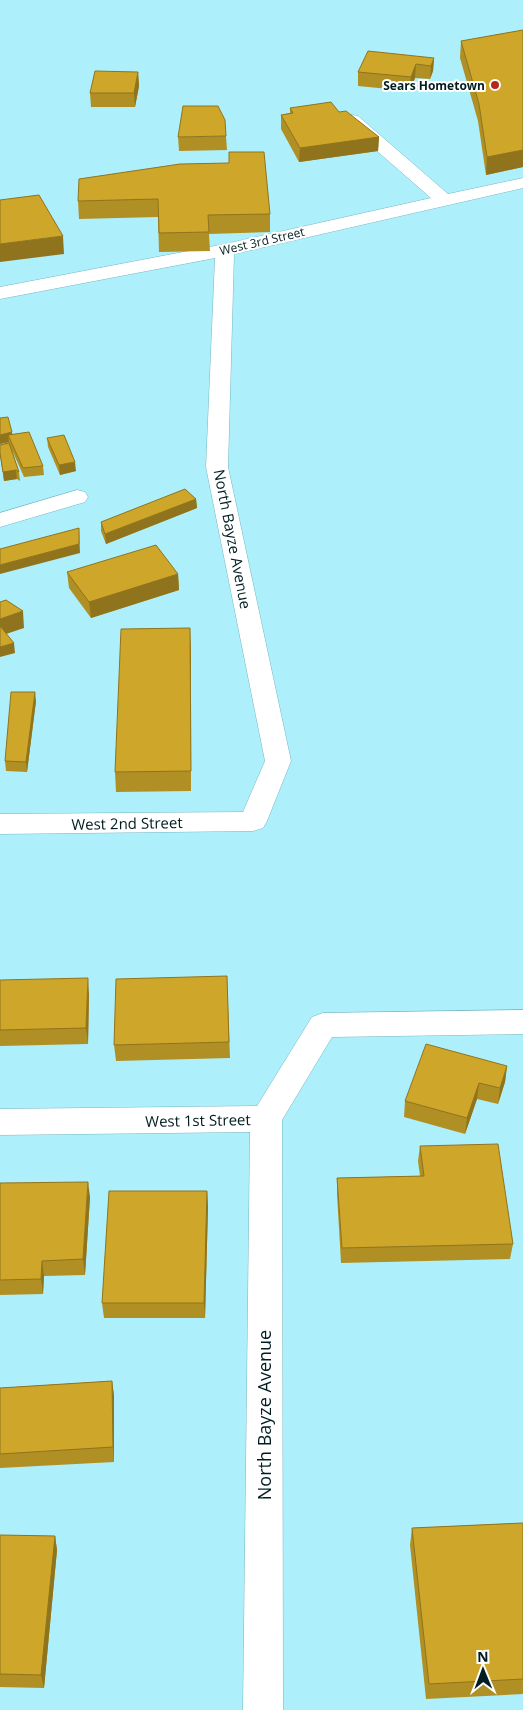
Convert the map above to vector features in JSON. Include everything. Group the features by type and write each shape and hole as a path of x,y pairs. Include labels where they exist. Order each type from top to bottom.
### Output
{"street":[{"path":"352,120 444,200"},
{"name":"West 3rd Street","path":"0,294 225,250 523,183"},
{"name":"North Bayze Avenue","path":"225,250 217,466 278,761 254,821"},
{"path":"0,520 77,497"},
{"name":"West 2nd Street","path":"0,824 254,821"},
{"name":"West 1st Street","path":"0,1122 266,1119 323,1025 523,1022"},
{"name":"North Bayze Avenue","path":"263,1710 266,1119"}],"building":[{"path":"523,30 523,150 487,157 479,104 461,41"},
{"path":"368,51 434,58 431,66 416,64 411,77 358,72"},
{"path":"95,71 138,72 134,93 90,93"},
{"path":"331,102 339,112 346,111 379,137 300,148 281,115 293,113 290,108"},
{"path":"183,106 218,106 225,120 226,136 178,137"},
{"path":"229,152 264,152 270,214 208,215 209,232 159,233 158,199 78,201 79,179 180,164 229,163"},
{"path":"39,195 63,236 0,244 0,200"},
{"path":"8,417 12,432 0,435 0,418"},
{"path":"29,432 43,466 23,468 8,435"},
{"path":"64,435 75,462 59,465 47,438"},
{"path":"9,443 19,472 16,470 3,472 0,445"},
{"path":"185,489 196,499 105,534 101,522"},
{"path":"79,528 79,544 0,565 0,549"},
{"path":"156,545 178,574 89,602 67,572"},
{"path":"6,600 23,611 0,619 0,602"},
{"path":"0,626 14,643 0,647"},
{"path":"190,628 191,771 115,772 121,629"},
{"path":"11,692 35,692 26,762 5,761"},
{"path":"227,976 229,1042 114,1045 116,979"},
{"path":"88,978 86,1028 0,1030 0,980"},
{"path":"426,1044 507,1066 500,1088 479,1083 467,1118 405,1101"},
{"path":"498,1144 513,1244 342,1248 337,1178 424,1176 420,1146"},
{"path":"88,1182 83,1259 42,1261 41,1279 0,1280 0,1183"},
{"path":"109,1191 207,1191 204,1303 102,1303"},
{"path":"112,1381 113,1447 0,1454 0,1388"},
{"path":"523,1523 523,1679 429,1684 412,1528"},
{"path":"0,1535 55,1536 41,1675 0,1674"}],"place":[{"name":"Sears Hometown","path":"495,85"}]}
